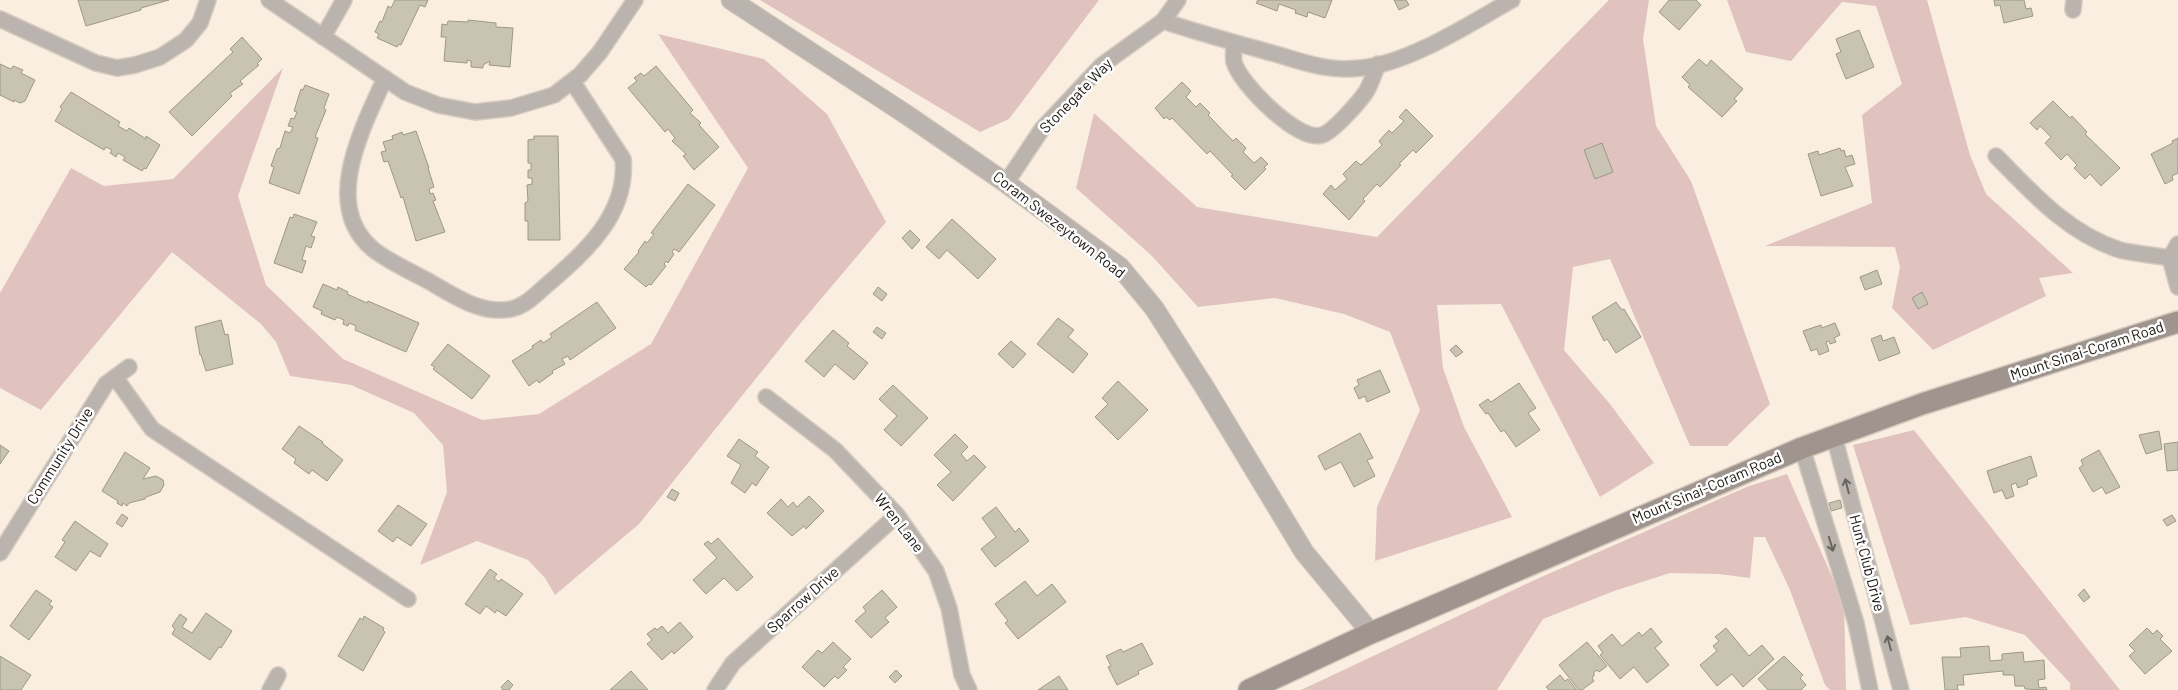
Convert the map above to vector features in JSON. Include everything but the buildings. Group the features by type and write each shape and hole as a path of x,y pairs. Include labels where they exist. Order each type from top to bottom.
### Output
{"main road":[{"name":"Mount Sinai-Coram Road","path":"1249,690 1371,632 1802,448 1922,404 2178,322"}],"street":[{"path":"0,19 96,63 117,68 135,65 160,57 186,40 200,23 208,0"},
{"path":"269,0 405,92 438,105 475,112 511,108 554,95 580,76 600,52 635,0"},
{"path":"323,37 344,0"},
{"name":"Coram Swezeytown Road","path":"731,0 908,115 1006,183 1120,267 1154,308 1206,388 1304,552 1371,632"},
{"name":"Stonegate Way","path":"1006,183 1042,129 1102,65 1163,21 1178,0"},
{"path":"1163,21 1325,69 1362,68 1402,58 1512,0"},
{"path":"1234,43 1234,62 1240,75 1253,92 1301,132 1314,136 1323,135 1334,127 1366,92 1378,64"},
{"path":"385,78 367,119 350,169 348,195 352,218 362,237 374,250 456,297 480,308 496,310 510,310 522,306 573,262 606,226 620,195 624,174 623,159 572,81"},
{"path":"1996,156 2053,212 2083,233 2121,250 2170,258"},
{"path":"2178,244 2170,258 2178,287"},
{"name":"Community Drive","path":"0,553 106,384 129,367"},
{"path":"115,377 152,429 408,599"},
{"name":"Wren Lane","path":"766,397 835,450 897,515 936,571 949,608 962,675 969,690"},
{"name":"Hunt Club Drive","path":"1834,436 1901,690"},
{"name":"Hunt Club Drive","path":"1802,448 1856,623 1870,690"},
{"name":"Sparrow Drive","path":"715,690 733,663 897,515"},
{"path":"270,690 278,675"}],"shaded area":[{"path":"760,0 1099,0 1009,119 980,132"},
{"path":"1609,0 1649,0 1643,39 1656,126 1691,181 1770,404 1727,446 1690,446 1610,259 1573,267 1564,350 1610,404 1654,463 1600,497 1501,304 1437,305 1443,368 1464,427 1512,517 1375,561 1377,507 1420,410 1390,332 1344,314 1275,298 1198,307 1152,256 1076,188 1094,113 1197,207 1377,237"},
{"path":"1727,0 1927,0 1970,155 1986,194 2073,273 2039,278 2046,296 1933,350 1892,308 1900,267 1895,247 1765,246 1872,203 1862,115 1902,84 1876,6 1842,2 1791,61 1746,52"},
{"path":"658,34 764,59 827,114 886,222 799,325 639,524 555,595 545,578 528,560 477,541 420,565 447,492 443,445 414,413 351,385 290,376 276,342 261,324 172,252 41,410 0,388 0,293 71,168 104,186 173,179 283,68 238,196 266,285 343,359 482,420 539,414 651,344 748,168"},
{"path":"1914,430 2120,690 2070,690 2070,683 2025,635 1966,617 1910,625 1853,445"},
{"path":"1787,474 1844,604 1846,690 1830,690 1825,685 1790,590 1765,537 1754,537 1750,578 1719,574 1670,573 1614,591 1543,619 1497,690 1301,690 1539,578 1749,486"}]}
